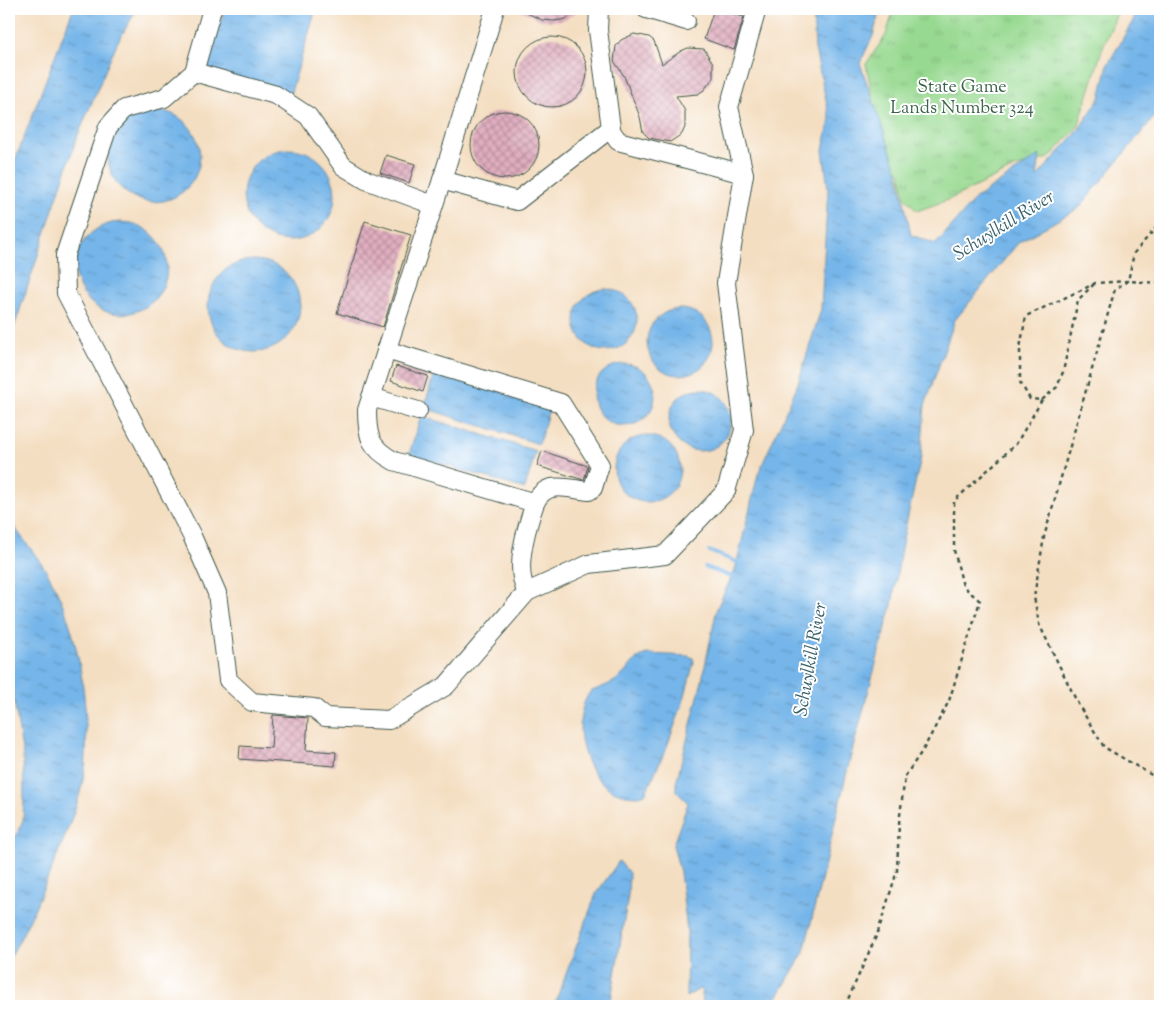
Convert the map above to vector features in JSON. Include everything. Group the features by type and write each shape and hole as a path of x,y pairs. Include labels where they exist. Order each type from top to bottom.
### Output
{"lane":[{"path":"212,9 194,72 164,98 124,109 108,127 65,255 66,293 192,536 217,593 228,680 252,702 314,708 325,718 390,720 446,686 526,592 589,564 665,555 726,491 744,430 726,283 744,174 729,107 757,9"},
{"path":"495,9 442,180 371,397 367,410 366,427 371,442 380,454 394,461 535,503"},
{"path":"599,9 598,30 610,129 618,141 744,174"},
{"path":"646,9 686,21"},
{"path":"194,72 276,95 308,116 343,166 366,180 433,204"},
{"path":"442,180 517,202 610,129"},
{"path":"386,350 561,403 600,465 593,488 588,491 549,487 539,493 525,530 522,554 522,584 526,592"},
{"path":"371,397 418,411"}],"path":[{"path":"1160,222 1134,253 1128,281 1115,289 1097,344 1044,537 1034,597 1038,624 1078,704 1104,747 1160,780"},
{"path":"1042,400 1030,399 1020,382 1020,348 1026,316 1094,284 1128,281 1160,283"},
{"path":"845,1006 878,932 897,871 899,823 905,776 923,750 949,701 980,601 963,586 954,550 954,501 1016,444 1042,400 1057,387 1063,372 1078,300 1094,284"}],"green space":[{"name":"State Game Lands Number 324","path":"894,9 1119,9 1103,47 1078,127 1049,158 1014,168 950,199 917,211 905,198 900,172 885,159 866,64 886,35"}],"water":[{"path":"73,9 137,9 117,43 76,140 9,343 9,176"},
{"path":"225,9 316,9 290,95 205,68"},
{"name":"Schuylkill River","path":"813,9 880,9 873,36 860,63 898,172 911,235 936,244 976,198 1040,155 1037,177 1077,132 1100,98 1108,64 1134,19 1135,9 1160,9 1160,110 1079,208 1019,242 955,320 925,405 921,457 902,543 892,605 850,759 804,952 772,1006 699,1006 703,1001 701,988 686,997 687,931 680,872 673,845 688,803 676,791 676,783 701,685 717,608 735,570 758,474 797,386 821,309 828,188 823,150 830,119 815,49"},
{"path":"154,110 172,114 186,124 196,138 200,156 196,174 186,188 172,198 154,202 136,198 122,188 112,174 108,156 112,138 122,124 136,114"},
{"path":"289,149 306,153 321,163 331,178 335,195 331,212 321,227 306,237 289,241 272,237 257,227 247,212 243,195 247,178 257,163 272,153"},
{"path":"121,222 138,226 153,236 163,251 167,268 163,285 153,300 138,310 121,314 104,310 89,300 79,285 75,268 79,251 89,236 104,226"},
{"path":"254,260 271,264 286,274 296,289 300,306 296,323 286,338 271,348 254,352 237,348 222,338 212,323 208,306 212,289 222,274 237,264"},
{"path":"600,289 612,289 628,298 635,308 637,320 635,332 628,342 612,351 600,351 589,346 580,337 575,326 575,314 580,303 589,294"},
{"path":"680,309 692,312 703,319 710,330 713,342 710,354 703,365 692,372 680,375 668,372 657,365 650,354 647,342 650,330 657,319 668,312"},
{"path":"624,364 636,366 646,373 653,383 655,395 653,407 646,417 636,424 624,426 612,424 602,417 595,407 593,395 595,383 602,373 612,366"},
{"path":"435,370 550,406 539,444 424,408"},
{"path":"700,389 712,392 722,398 728,408 731,420 728,432 722,442 712,448 700,451 688,448 678,442 672,432 669,420 672,408 678,398 688,392"},
{"path":"421,416 536,451 525,489 409,454"},
{"path":"647,436 660,439 670,446 677,456 680,469 677,482 670,492 660,499 647,502 634,499 624,492 617,482 614,469 617,456 624,446 634,439"},
{"path":"9,519 54,585 70,625 76,646 83,690 86,755 79,797 33,912 9,959 9,852 23,820 24,794 23,756 9,670"},
{"path":"648,654 689,656 693,658 694,662 683,703 666,749 645,794 638,796 626,795 611,790 590,768 584,752 580,720 590,692 617,680 639,657"},
{"path":"619,861 629,873 628,896 610,1006 554,1006 596,894"}],"building":[{"path":"518,9 580,9 566,19 554,21 542,20"},
{"path":"714,9 744,17 734,50 704,39"},
{"path":"634,34 649,37 654,41 662,64 688,48 704,49 713,63 713,78 704,90 698,94 676,96 685,111 685,127 682,134 670,142 649,138 643,132 640,117 624,76 614,61 616,46 621,40"},
{"path":"552,37 565,40 577,47 584,59 587,72 584,85 577,97 565,104 552,107 539,104 527,97 520,85 517,72 520,59 527,47 539,40"},
{"path":"505,111 518,114 529,121 536,132 539,145 536,158 529,169 518,176 505,179 492,176 481,169 474,158 471,145 474,132 481,121 492,114"},
{"path":"386,155 415,164 409,183 380,173"},
{"path":"365,221 411,235 383,327 337,313"},
{"path":"396,366 428,376 423,392 391,381"},
{"path":"542,451 588,466 584,480 537,466"},
{"path":"273,715 308,718 306,750 336,752 335,766 239,759 240,746 271,748"}],"waterway":[{"path":"709,551 742,564"},
{"path":"705,567 735,578"}]}
